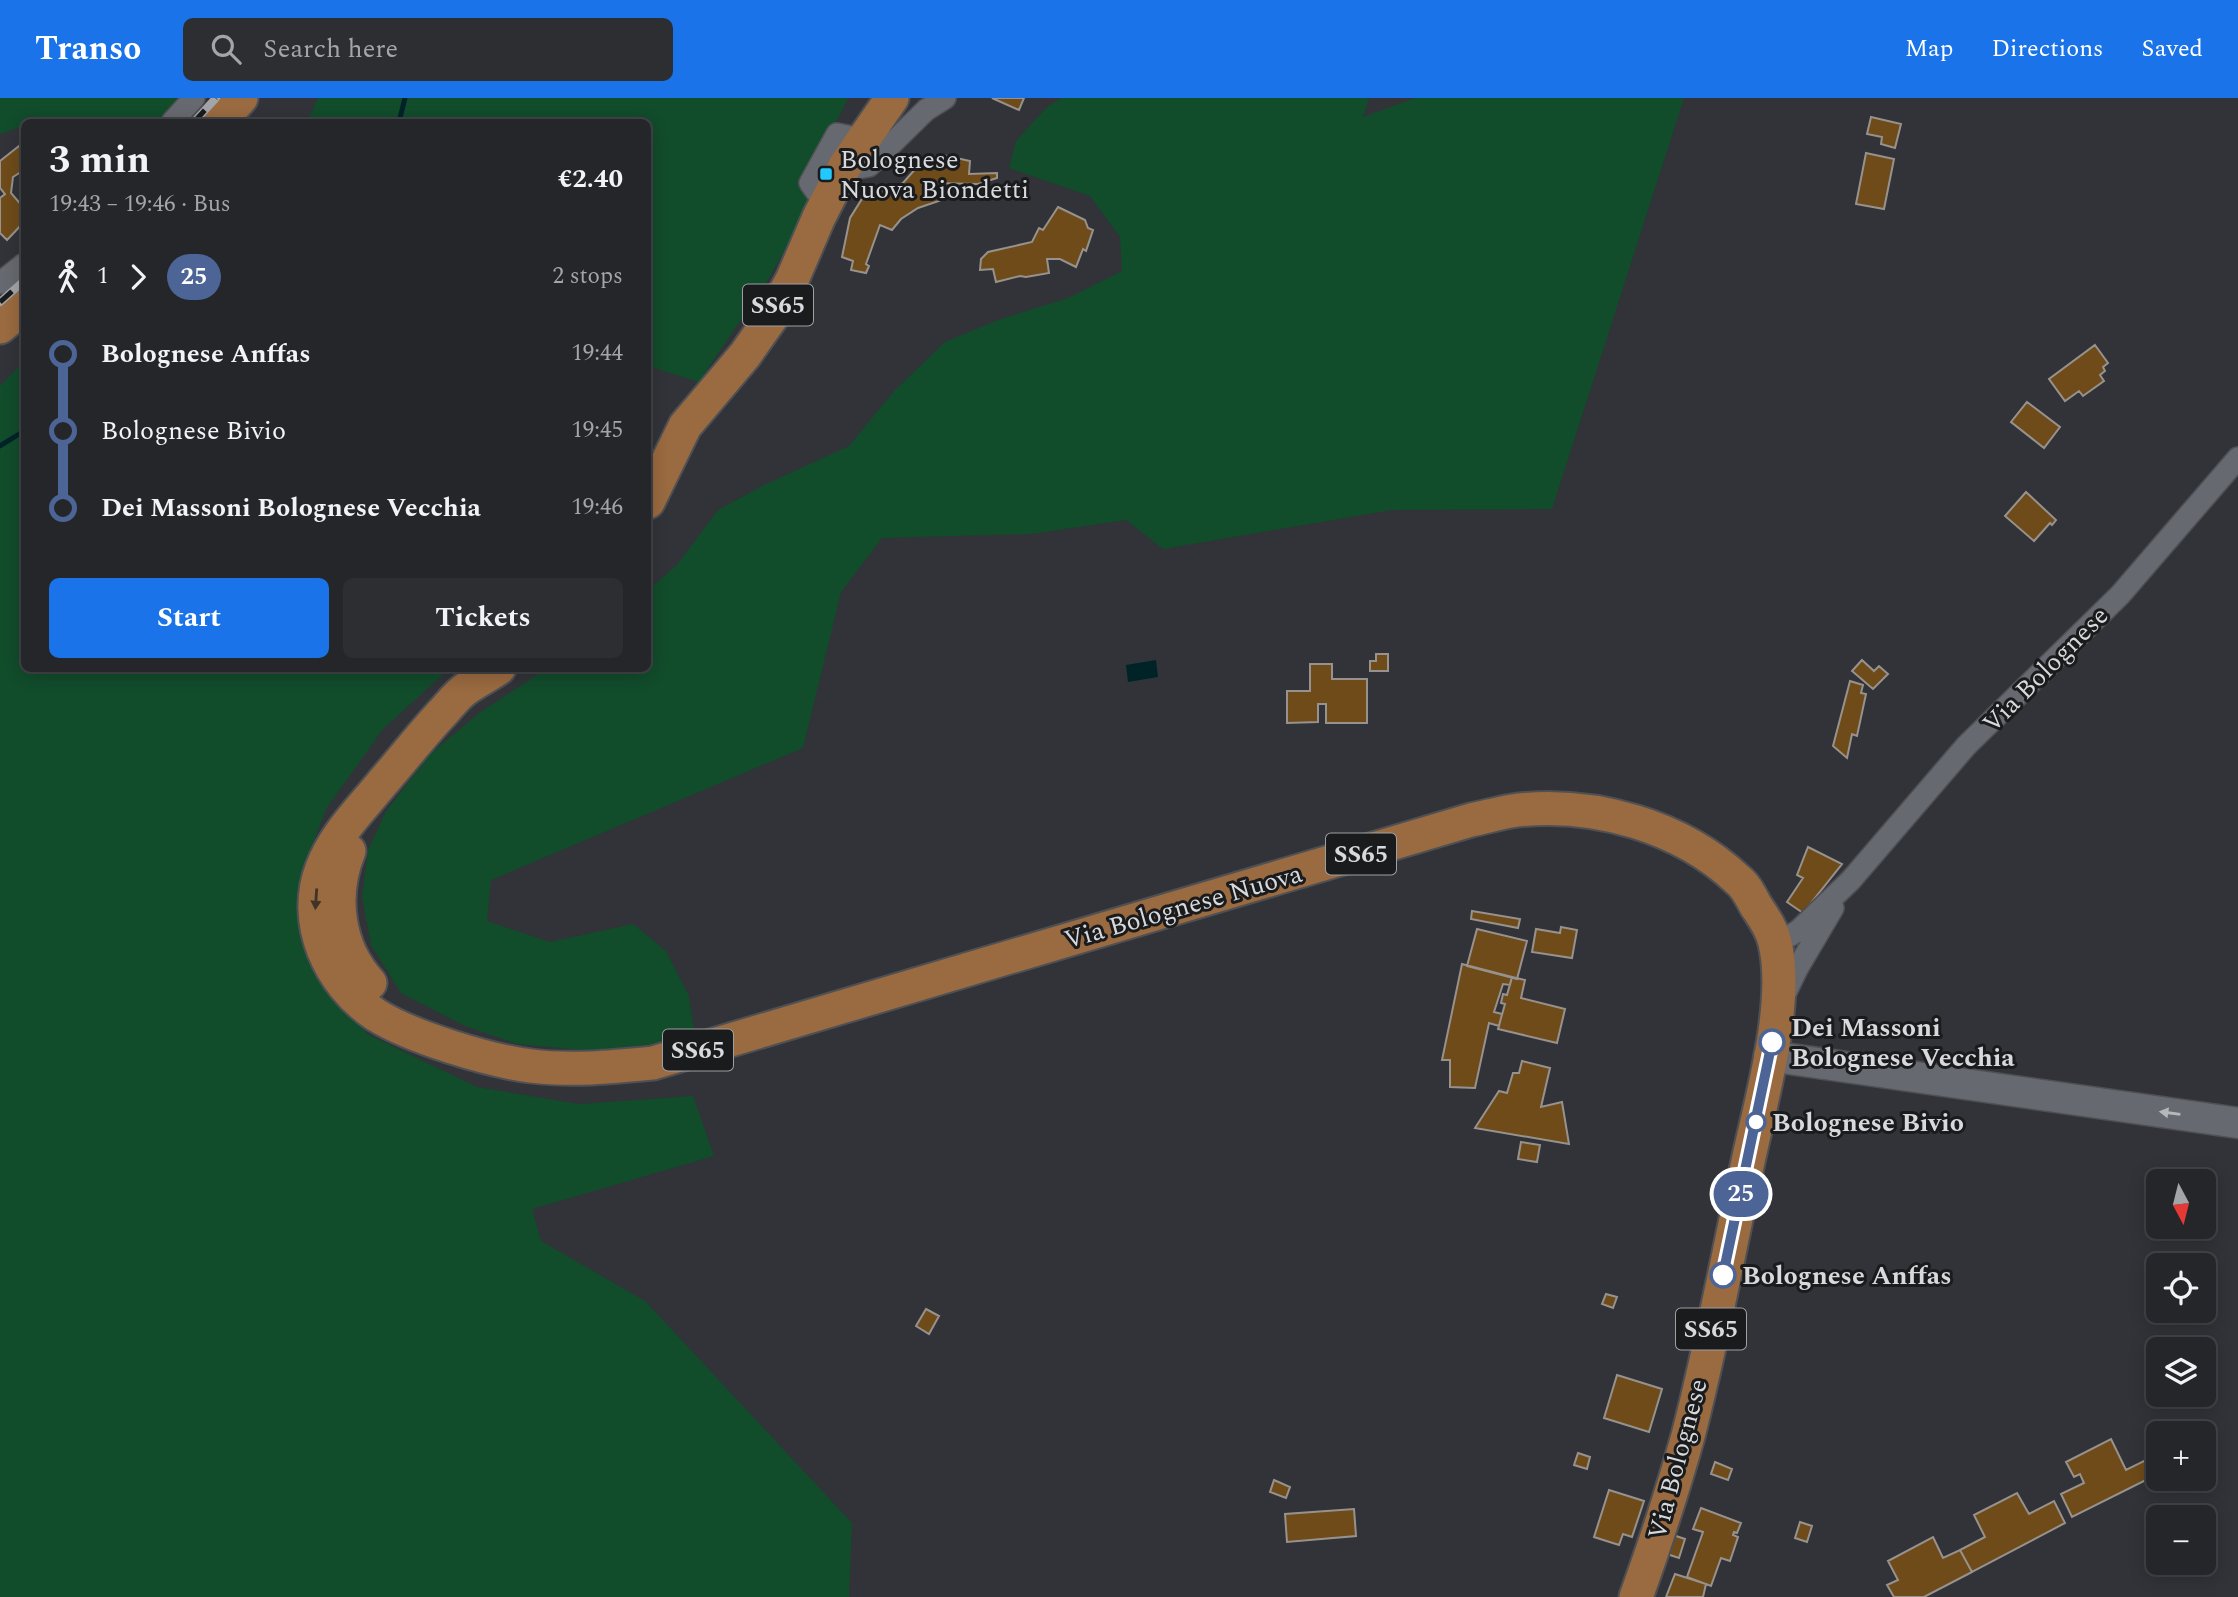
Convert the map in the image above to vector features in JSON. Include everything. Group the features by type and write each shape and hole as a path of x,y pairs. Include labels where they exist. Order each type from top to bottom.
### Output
{"main road":[{"path":"222,119 240,98"},
{"name":"SS65","path":"651,496 685,426 745,355 771,318 792,280 825,204 853,153 892,98"},
{"path":"0,327 21,310"},
{"name":"Via Bolognese Nuova","path":"493,672 465,689 421,735 401,761 352,844 340,881 340,919 348,949 359,971 381,996 430,1028 481,1055 530,1066 578,1068 653,1063 1471,820 1517,810 1599,814 1638,822 1673,835 1704,853 1740,881 1767,922 1782,938 1778,1009"},
{"name":"Via Bolognese","path":"1636,1597 1688,1435 1778,1009"}],"street":[{"path":"175,119 194,98"},
{"path":"853,153 858,168 869,166 926,110 945,98"},
{"path":"0,283 21,266"},
{"name":"Via Bolognese","path":"1782,938 1805,924 1851,880 1966,746 2120,595 2238,458"},
{"name":"Via Bolognese","path":"1778,1009 1805,955 1851,880"},
{"path":"1782,938 1805,955"},
{"path":"1769,1056 2238,1124"}],"green space":[{"path":"0,98 182,98 164,119 21,119 21,127 0,134"},
{"path":"318,98 848,98 809,176 806,211 771,275 699,382 651,367 651,119 308,119"},
{"path":"1061,98 1369,98 1363,117 1415,98 1684,98 1552,509 1392,510 1163,549 1126,520 1031,534 882,538 841,592 803,748 491,880 487,921 550,942 633,924 666,951 689,996 695,1037 604,1052 517,1044 465,1026 401,993 371,945 362,896 368,850 386,811 431,753 482,711 541,672 651,672 651,587 676,566 718,510 762,486 849,446 894,391 945,342 998,320 1068,298 1122,271 1120,237 1090,196 1009,168 1016,141 1046,108"},
{"path":"21,364 21,672 446,672 383,729 326,809 299,882 315,955 367,1034 477,1087 579,1104 693,1096 714,1156 532,1209 541,1241 645,1301 852,1523 849,1597 0,1597 0,386"}],"water":[{"path":"1156,660 1158,677 1128,682 1126,665"}],"building":[{"path":"992,98 1024,98 1019,110"},
{"path":"1871,117 1901,124 1895,148 1881,144 1882,137 1867,134"},
{"path":"21,144 21,172 13,177 11,193 21,205 21,225 7,240 0,233 0,198 5,194 0,188 0,161"},
{"path":"1866,153 1894,159 1884,209 1856,204"},
{"path":"943,155 970,161 969,174 997,173 997,178 978,184 932,183 939,201 918,208 901,219 892,230 880,225 866,264 869,266 866,273 851,270 853,261 842,257 850,218 865,194 891,189 903,183 925,158"},
{"path":"1058,207 1085,220 1088,228 1093,230 1086,251 1083,249 1076,267 1060,259 1047,259 1049,273 996,282 993,269 980,270 981,259 988,252 1032,242 1039,228 1043,230"},
{"path":"2095,345 2108,363 2100,375 2104,381 2083,396 2079,391 2065,401 2049,379"},
{"path":"2027,402 2060,427 2044,448 2011,422"},
{"path":"2026,492 2056,520 2034,541 2005,516"},
{"path":"1376,654 1388,654 1388,671 1370,671 1370,661 1376,661"},
{"path":"1862,660 1874,671 1879,666 1888,674 1873,689 1852,671"},
{"path":"1310,664 1332,664 1332,679 1367,679 1367,723 1326,723 1326,704 1318,704 1318,722 1287,723 1287,691 1310,691"},
{"path":"1850,681 1863,685 1861,693 1866,694 1857,736 1852,734 1847,758 1833,746"},
{"path":"1808,847 1842,864 1803,913 1787,902 1803,878 1797,875"},
{"path":"1472,911 1520,919 1518,928 1471,919"},
{"path":"1561,927 1577,930 1572,958 1532,952 1536,929 1560,933"},
{"path":"1477,929 1527,941 1517,979 1467,966"},
{"path":"1462,964 1512,977 1510,985 1503,984 1494,1012 1502,1014 1499,1026 1489,1023 1475,1088 1450,1087 1450,1060 1442,1060"},
{"path":"1512,977 1525,980 1521,998 1565,1009 1557,1043 1498,1029 1505,1004 1501,1003 1503,994 1507,995"},
{"path":"1522,1061 1550,1068 1541,1107 1562,1102 1569,1144 1475,1128 1499,1091 1507,1093 1513,1073 1519,1073"},
{"path":"1521,1142 1540,1145 1537,1162 1518,1159"},
{"path":"1606,1294 1617,1297 1613,1308 1602,1304"},
{"path":"926,1309 939,1316 929,1334 916,1326"},
{"path":"1617,1375 1662,1389 1649,1432 1604,1418"},
{"path":"2111,1439 2126,1470 2146,1460 2146,1480 2072,1517 2061,1494 2084,1483 2080,1474 2074,1477 2066,1462"},
{"path":"1578,1453 1590,1457 1587,1469 1574,1465"},
{"path":"1715,1462 1732,1469 1728,1480 1711,1474"},
{"path":"1274,1480 1290,1487 1286,1498 1270,1492"},
{"path":"1609,1490 1644,1501 1632,1537 1623,1534 1619,1545 1594,1537"},
{"path":"2017,1493 2029,1514 2054,1501 2065,1523 1972,1572 1960,1550 1985,1537 1974,1515"},
{"path":"1701,1508 1741,1523 1737,1533 1734,1532 1733,1535 1738,1537 1730,1561 1721,1558 1711,1586 1687,1577 1703,1532 1693,1529"},
{"path":"1354,1509 1356,1536 1287,1542 1285,1514"},
{"path":"1800,1522 1812,1526 1807,1542 1795,1538"},
{"path":"1673,1535 1685,1539 1679,1558 1667,1554"},
{"path":"1933,1537 1943,1558 1960,1550 1972,1572 1924,1597 1894,1597 1887,1585 1898,1580 1888,1561"},
{"path":"1675,1574 1706,1584 1703,1597 1666,1597"}],"waterway":[{"path":"400,119 405,98"},
{"path":"0,446 21,433"}],"railway":[{"path":"197,119 216,98"},
{"path":"0,302 21,284"}],"bus line":[{"name":"25","path":"1723,1275 1772,1042"}],"place":[{"name":"Bolognese Nuova Biondetti","path":"826,174"},
{"name":"Dei Massoni Bolognese Vecchia","path":"1772,1042"},
{"name":"Bolognese Bivio","path":"1756,1122"},
{"name":"Bolognese Anffas","path":"1723,1275"}]}
